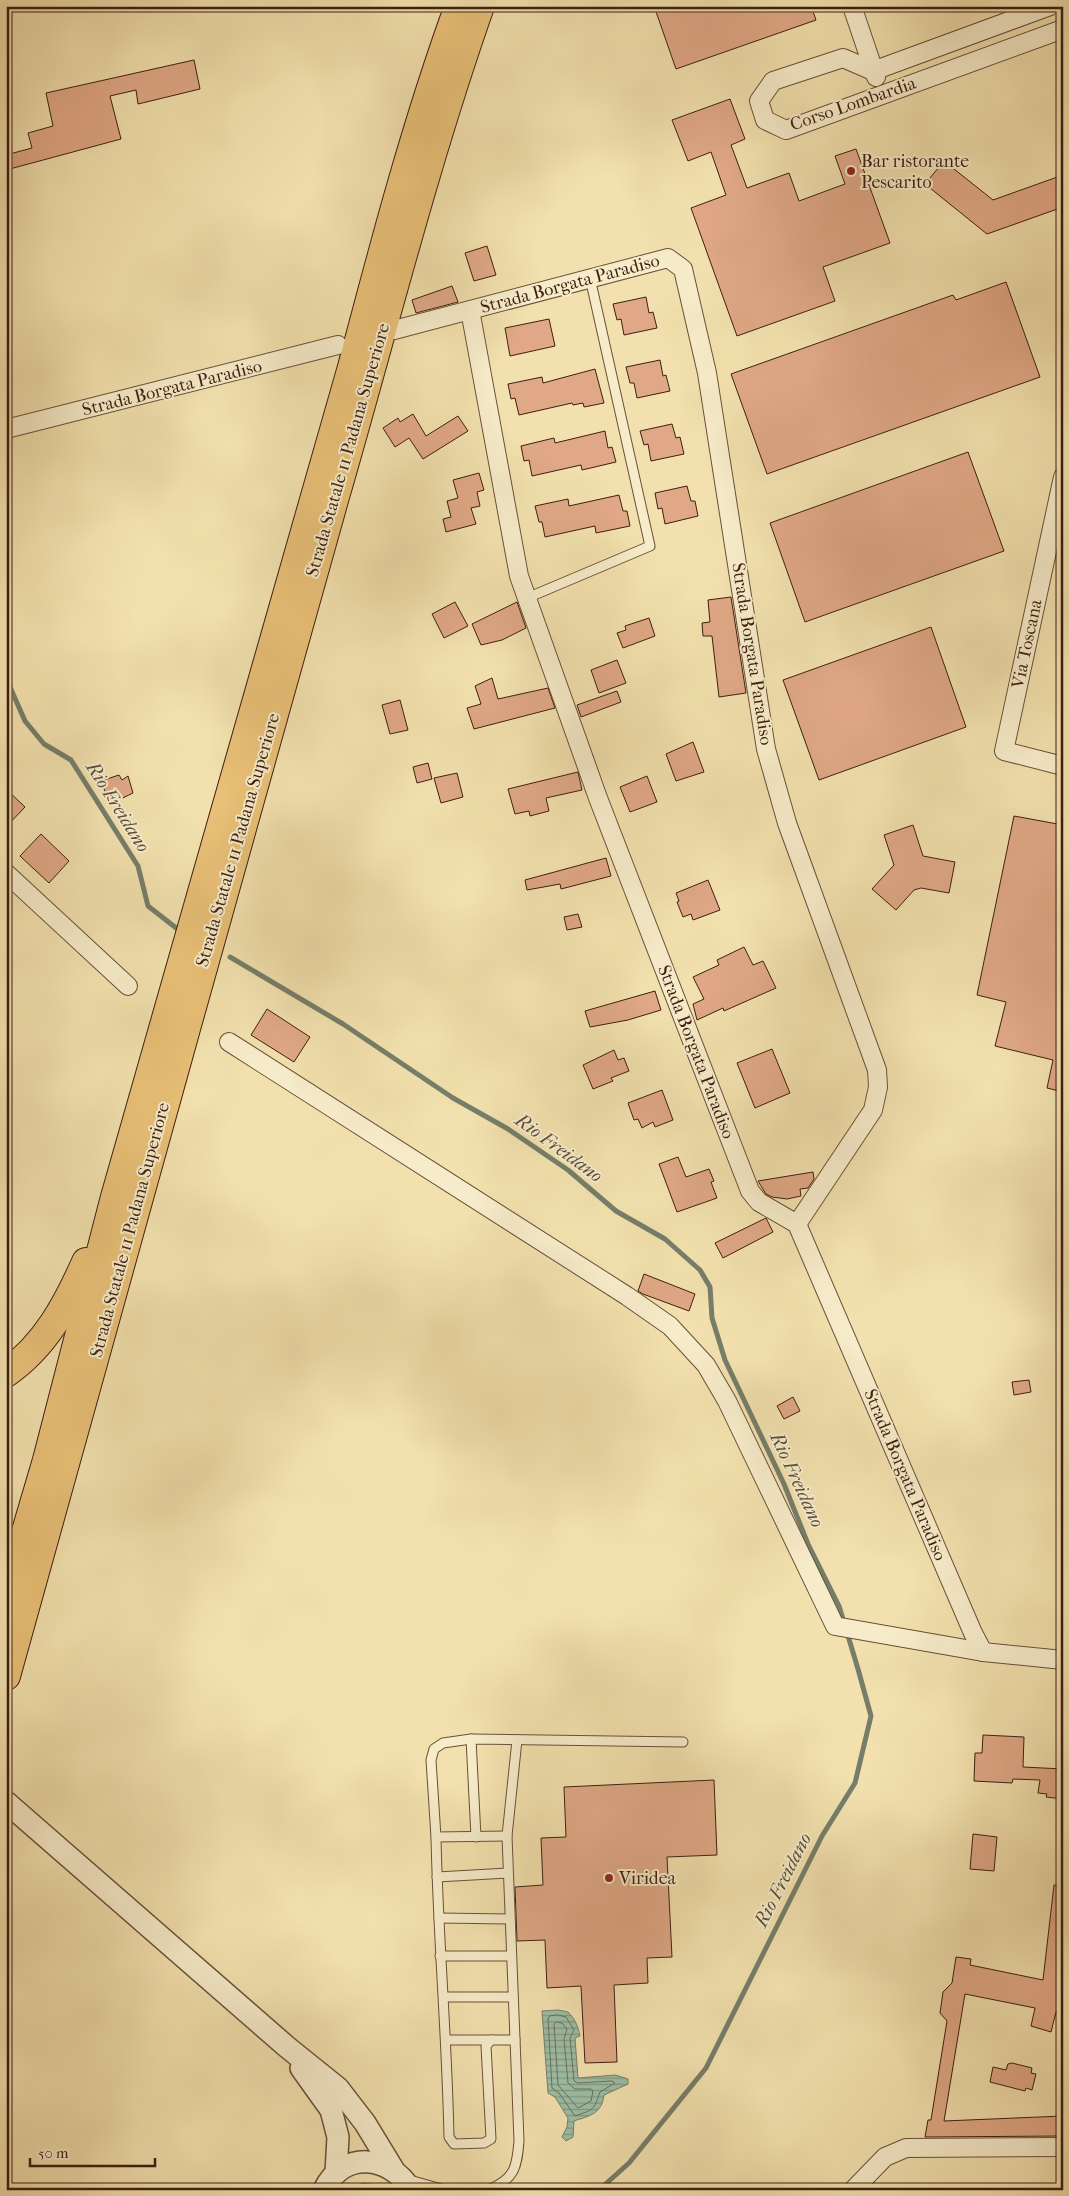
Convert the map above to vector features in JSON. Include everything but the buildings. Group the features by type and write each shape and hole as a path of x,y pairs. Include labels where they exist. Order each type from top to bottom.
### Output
{"highway":[{"name":"Strada Statale 11 Padana Superiore","path":"6,1598 47,1460 116,1197 352,368 384,246 438,65 459,6"},
{"name":"Strada Statale 11 Padana Superiore","path":"6,1676 264,743 371,373 404,249 457,70 480,6"},
{"path":"6,1373 20,1363 50,1331 79,1279 116,1197"}],"street":[{"path":"852,6 882,94"},
{"name":"Corso Lombardia","path":"1050,6 873,71 843,58 773,81 759,101 765,120 786,130 1063,30"},
{"name":"Strada Borgata Paradiso","path":"394,330 668,258 683,269 707,373 766,749 787,823 877,1070 878,1087 873,1110 797,1224"},
{"name":"Strada Borgata Paradiso","path":"470,310 519,576 598,798 750,1191 759,1202 797,1224 973,1633 983,1652"},
{"name":"Strada Borgata Paradiso","path":"6,429 338,345"},
{"name":"Via Toscana","path":"1063,478 1004,751 1063,766"},
{"path":"6,873 128,986"},
{"path":"229,1042 627,1296 670,1326 706,1365 727,1401 835,1626 983,1652 1063,1660"},
{"path":"6,1802 287,2048 338,2088 403,2179"},
{"path":"287,2048 331,2110 338,2137 330,2182"},
{"path":"853,2190 885,2157 906,2148 1063,2147"},
{"path":"330,2182 358,2162 382,2164 403,2179"}],"lane":[{"path":"527,598 650,546 590,278"},
{"path":"470,1739 476,1837"},
{"path":"490,2040 486,2046 491,2139 484,2143 454,2144 449,2137 447,2040 440,1956 431,1760 434,1750 443,1743 470,1739 683,1742"},
{"path":"488,2190 501,2185 512,2175 517,2163 519,2141 506,1836 517,1740"},
{"path":"436,1837 506,1836"},
{"path":"437,1877 508,1873"},
{"path":"438,1918 509,1919"},
{"path":"440,1956 511,1956"},
{"path":"444,1997 513,1997"},
{"path":"447,2040 515,2040"},
{"path":"403,2179 445,2190"}],"green space":[{"path":"362,2183 378,2185 385,2190 350,2190"}],"water":[{"path":"558,2010 568,2012 578,2029 580,2036 575,2038 578,2078 615,2075 628,2079 628,2084 604,2095 598,2110 585,2118 574,2121 573,2137 566,2141 562,2137 567,2127 568,2118 555,2097 548,2093 542,2011"}],"waterway":[{"name":"Rio Freidano","path":"6,678 25,721 44,744 71,760 138,866 148,906 180,931"},
{"name":"Rio Freidano","path":"230,957 343,1024 453,1098 508,1129 568,1170 616,1211 665,1239 700,1270 710,1287 712,1318 725,1360 784,1484 808,1544 839,1606 858,1669 871,1716 855,1783 822,1836 706,2068 629,2163 599,2190"}],"place":[{"name":"Bar ristorante Pescarito","path":"851,171"},
{"name":"Viridea","path":"609,1878"}]}
